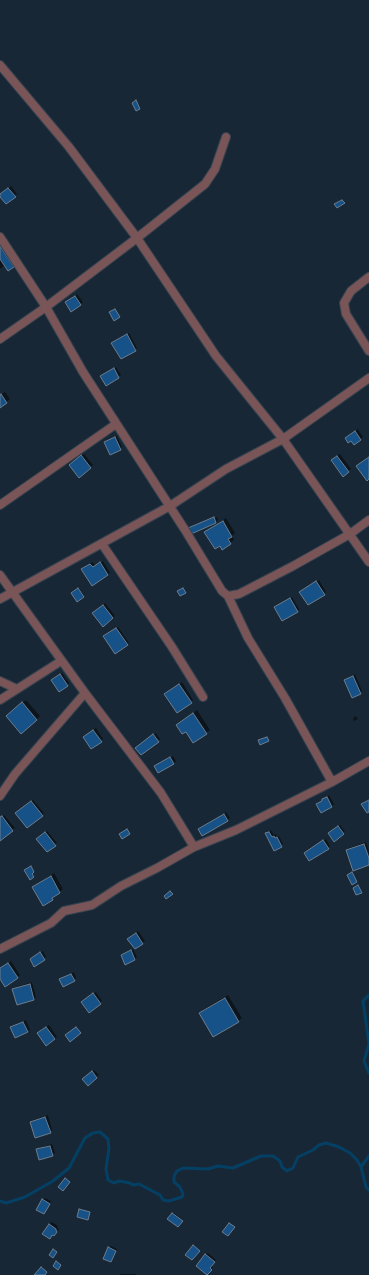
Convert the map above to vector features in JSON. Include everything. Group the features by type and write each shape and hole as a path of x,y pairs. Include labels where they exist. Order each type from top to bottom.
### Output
{"street":[{"path":"0,65 69,147 137,238 216,356 283,439 369,562"},
{"path":"0,339 46,307 205,184 215,169 226,137"},
{"path":"0,238 46,307 83,372 170,506 222,591 228,596 248,638 285,698 332,782"},
{"path":"369,276 351,291 344,303 346,314 369,351"},
{"path":"0,600 170,506 226,469 283,439 369,378"},
{"path":"0,505 116,424"},
{"path":"228,596 239,594 280,573 350,534 369,520"},
{"path":"102,544 172,647 203,697"},
{"path":"0,575 85,693 161,792 194,847"},
{"path":"0,700 61,660"},
{"path":"0,681 17,689"},
{"path":"0,796 15,774 85,693"},
{"path":"0,949 51,923 64,911 92,905 121,886 194,847 236,830 332,782 369,760"}],"building":[{"path":"136,100 140,109 136,111 132,103"},
{"path":"8,188 16,197 6,204 0,197 0,194"},
{"path":"342,200 345,203 337,208 334,204"},
{"path":"0,246 14,267 8,271 0,259"},
{"path":"75,296 81,305 71,312 65,302"},
{"path":"115,309 120,317 114,321 109,312"},
{"path":"127,334 136,351 121,359 111,343"},
{"path":"114,368 119,378 106,386 100,376"},
{"path":"1,394 7,403 0,408 0,395"},
{"path":"355,431 361,440 354,445 351,441 348,443 345,438"},
{"path":"115,437 121,450 110,455 104,442"},
{"path":"81,455 91,468 79,478 69,465"},
{"path":"337,456 349,472 343,477 331,460"},
{"path":"369,457 369,479 367,481 356,466"},
{"path":"214,517 216,523 191,534 188,528"},
{"path":"223,521 232,537 228,539 231,544 222,550 220,546 215,549 204,532"},
{"path":"100,562 108,575 92,586 81,569 90,564 93,567"},
{"path":"316,581 325,595 308,605 299,592"},
{"path":"78,588 84,597 77,602 71,593"},
{"path":"183,588 186,593 180,596 177,591"},
{"path":"290,598 298,612 282,621 274,607"},
{"path":"103,605 113,618 103,627 92,613"},
{"path":"116,628 128,645 115,654 103,636"},
{"path":"60,674 68,686 59,692 51,680"},
{"path":"353,676 361,694 352,698 344,680"},
{"path":"179,684 192,703 177,713 164,694"},
{"path":"22,702 37,720 21,734 6,716"},
{"path":"193,713 207,734 193,743 186,732 182,734 176,725"},
{"path":"93,730 102,742 91,749 83,737"},
{"path":"153,734 159,742 141,755 135,748"},
{"path":"267,737 269,741 260,745 258,740"},
{"path":"170,757 174,764 158,773 154,766"},
{"path":"327,797 332,807 321,813 316,804"},
{"path":"369,800 369,812 367,813 361,804"},
{"path":"31,801 43,816 27,828 15,813"},
{"path":"224,814 228,821 202,836 198,829"},
{"path":"2,816 13,831 0,841 0,817"},
{"path":"338,826 344,834 334,842 328,833"},
{"path":"127,829 130,834 122,839 119,834"},
{"path":"45,832 56,846 47,852 36,839"},
{"path":"269,832 272,837 277,837 282,847 274,851 265,833"},
{"path":"323,840 329,849 309,861 304,853"},
{"path":"364,844 369,858 369,865 353,871 346,850"},
{"path":"31,866 34,872 32,874 34,877 30,880 24,870"},
{"path":"352,872 357,882 352,885 347,875"},
{"path":"51,876 60,893 52,898 53,900 43,906 32,887"},
{"path":"358,885 362,893 356,895 353,888"},
{"path":"170,891 173,894 166,899 164,896"},
{"path":"136,933 143,944 135,949 127,939"},
{"path":"131,950 135,960 125,965 121,955"},
{"path":"40,952 45,960 34,967 30,959"},
{"path":"8,963 18,978 5,987 0,979 0,968"},
{"path":"71,974 75,981 63,987 59,979"},
{"path":"30,984 34,1000 17,1005 12,989"},
{"path":"93,993 101,1004 89,1013 81,1002"},
{"path":"225,998 239,1022 213,1037 199,1013"},
{"path":"23,1022 28,1032 15,1038 10,1027"},
{"path":"46,1027 55,1039 46,1046 37,1033"},
{"path":"76,1027 81,1033 70,1042 65,1035"},
{"path":"92,1071 97,1078 88,1086 82,1079"},
{"path":"45,1117 51,1133 35,1138 30,1122"},
{"path":"50,1146 53,1156 39,1160 36,1149"},
{"path":"65,1178 70,1182 63,1191 58,1187"},
{"path":"42,1199 50,1204 44,1214 36,1210"},
{"path":"79,1209 90,1212 88,1220 77,1217"},
{"path":"172,1213 183,1221 178,1227 167,1219"},
{"path":"229,1223 235,1227 228,1236 222,1232"},
{"path":"49,1224 56,1229 57,1232 54,1236 52,1235 50,1239 42,1234"},
{"path":"193,1245 200,1251 192,1260 185,1255"},
{"path":"108,1247 116,1251 111,1262 103,1259"},
{"path":"53,1249 57,1252 53,1258 49,1255"},
{"path":"205,1254 215,1262 210,1268 212,1270 207,1275 196,1266"},
{"path":"56,1261 61,1265 58,1270 53,1266"},
{"path":"41,1267 47,1272 45,1275 34,1275"}],"waterway":[{"path":"369,995 363,1001 369,1044 364,1061 369,1073"},
{"path":"0,1201 6,1203 25,1197 53,1181 69,1168 85,1138 93,1133 100,1132 108,1139 109,1148 106,1169 108,1180 114,1183 119,1181 133,1185 139,1184 160,1195 163,1200 169,1201 182,1197 183,1194 180,1187 174,1182 174,1176 177,1171 183,1168 208,1169 218,1166 233,1168 261,1156 273,1156 280,1161 282,1167 287,1171 293,1168 298,1157 313,1150 319,1145 326,1143 339,1147 350,1153 357,1160 361,1167 366,1187 369,1190"},
{"path":"361,1167 369,1156"}]}
